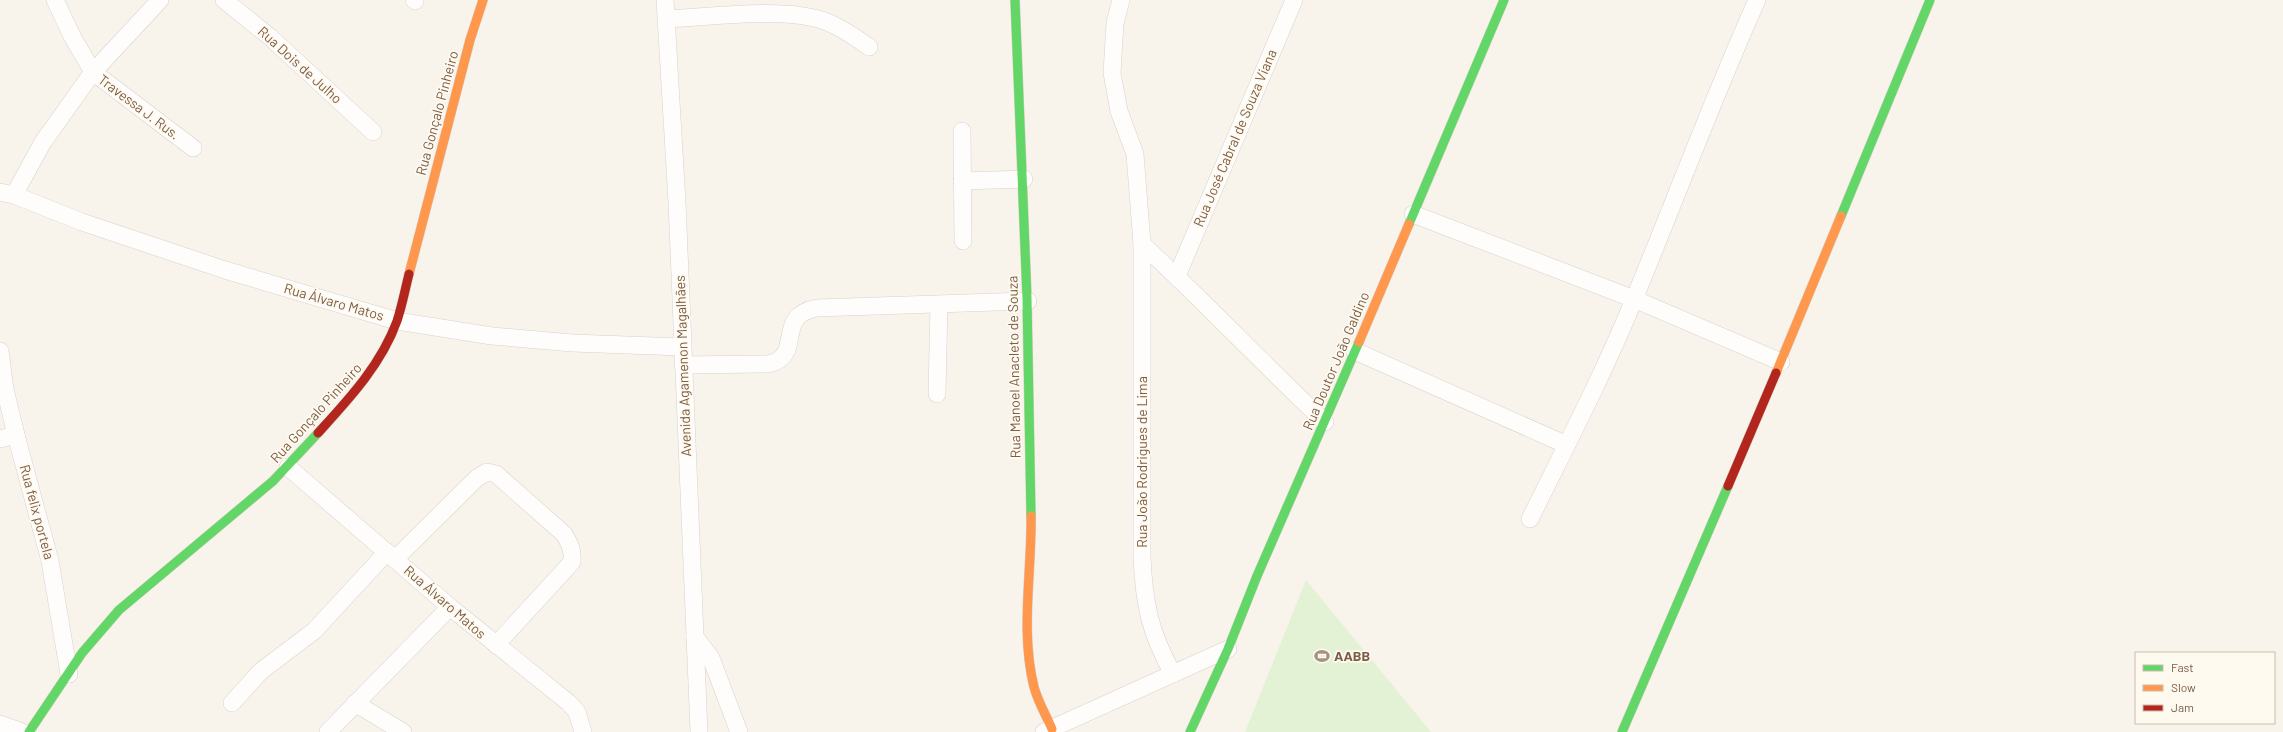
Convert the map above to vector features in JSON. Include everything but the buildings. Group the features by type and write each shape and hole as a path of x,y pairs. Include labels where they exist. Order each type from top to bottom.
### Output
{"street":[{"name":"Travessa J. Rus.","path":"55,0 73,38 93,72 193,148"},
{"path":"7,193 93,72 160,0"},
{"name":"Rua Dois de Julho","path":"224,0 270,37 373,132"},
{"name":"Rua Gonçalo Pinheiro","path":"29,732 89,645 117,612 154,578 236,514 288,467 371,374 386,348 397,321 470,40 483,0"},
{"name":"Avenida Agamenon Magalhães","path":"665,0 700,732"},
{"name":"Rua Manoel Anacleto de Souza","path":"1015,0 1024,179 1028,301 1031,543 1027,622 1029,655 1033,682 1048,730"},
{"name":"Rua João Rodrigues de Lima","path":"1121,0 1115,24 1112,73 1119,111 1135,154 1142,244 1143,590 1153,633 1173,674"},
{"name":"Rua José Cabral de Souza Viana","path":"1177,276 1294,0"},
{"name":"Rua Doutor João Galdino","path":"1190,732 1228,649 1257,576 1325,422 1504,0"},
{"path":"1530,519 1567,445 1634,298 1720,81 1756,0"},
{"path":"1622,732 1781,362 1930,0"},
{"path":"667,19 757,14 801,15 826,21 850,34 869,47"},
{"path":"962,131 963,241"},
{"path":"962,181 1024,179"},
{"name":"Rua Álvaro Matos","path":"7,193 82,222 225,270 397,321 492,336 572,343 682,347"},
{"path":"1413,214 1634,298 1781,362"},
{"path":"1142,244 1177,276 1266,367 1325,422"},
{"path":"682,364 768,364 780,360 785,353 794,321 807,310 817,308 1028,301"},
{"path":"937,394 940,305"},
{"name":"Rua felix portela","path":"0,351 5,389 8,437 50,561 69,674"},
{"path":"1355,351 1567,445"},
{"name":"Rua Álvaro Matos","path":"288,467 450,608 569,703 577,712 584,732"},
{"path":"232,703 277,657 297,645 314,631 391,556 477,478 487,472 496,474 564,534 570,543 573,553 572,562 496,645"},
{"path":"328,732 354,703 450,608"},
{"path":"695,637 711,658 739,732"},
{"path":"1048,730 1228,649"},
{"path":"354,703 402,732"},
{"path":"0,724 22,732"}],"green space":[{"name":"AABB","path":"1306,580 1431,732 1245,732"}],"traffic: fast":[{"path":"1015,0 1027,298 1031,516"},
{"path":"1409,224 1504,0"},
{"path":"1841,216 1930,0"},
{"path":"1190,732 1228,649 1257,576 1359,342"},
{"path":"29,732 82,653 119,610 273,481 318,433"},
{"path":"1622,732 1728,486"}],"traffic: slow":[{"path":"409,274 470,40 483,0"},
{"path":"1776,373 1841,216"},
{"path":"1359,342 1409,224"},
{"path":"1031,516 1027,623 1030,666 1036,693 1052,729"}],"traffic: jam":[{"path":"318,433 363,381 382,352 397,321 409,274"},
{"path":"1728,486 1776,373"}],"place":[{"name":"AABB","path":"1322,656"}]}
